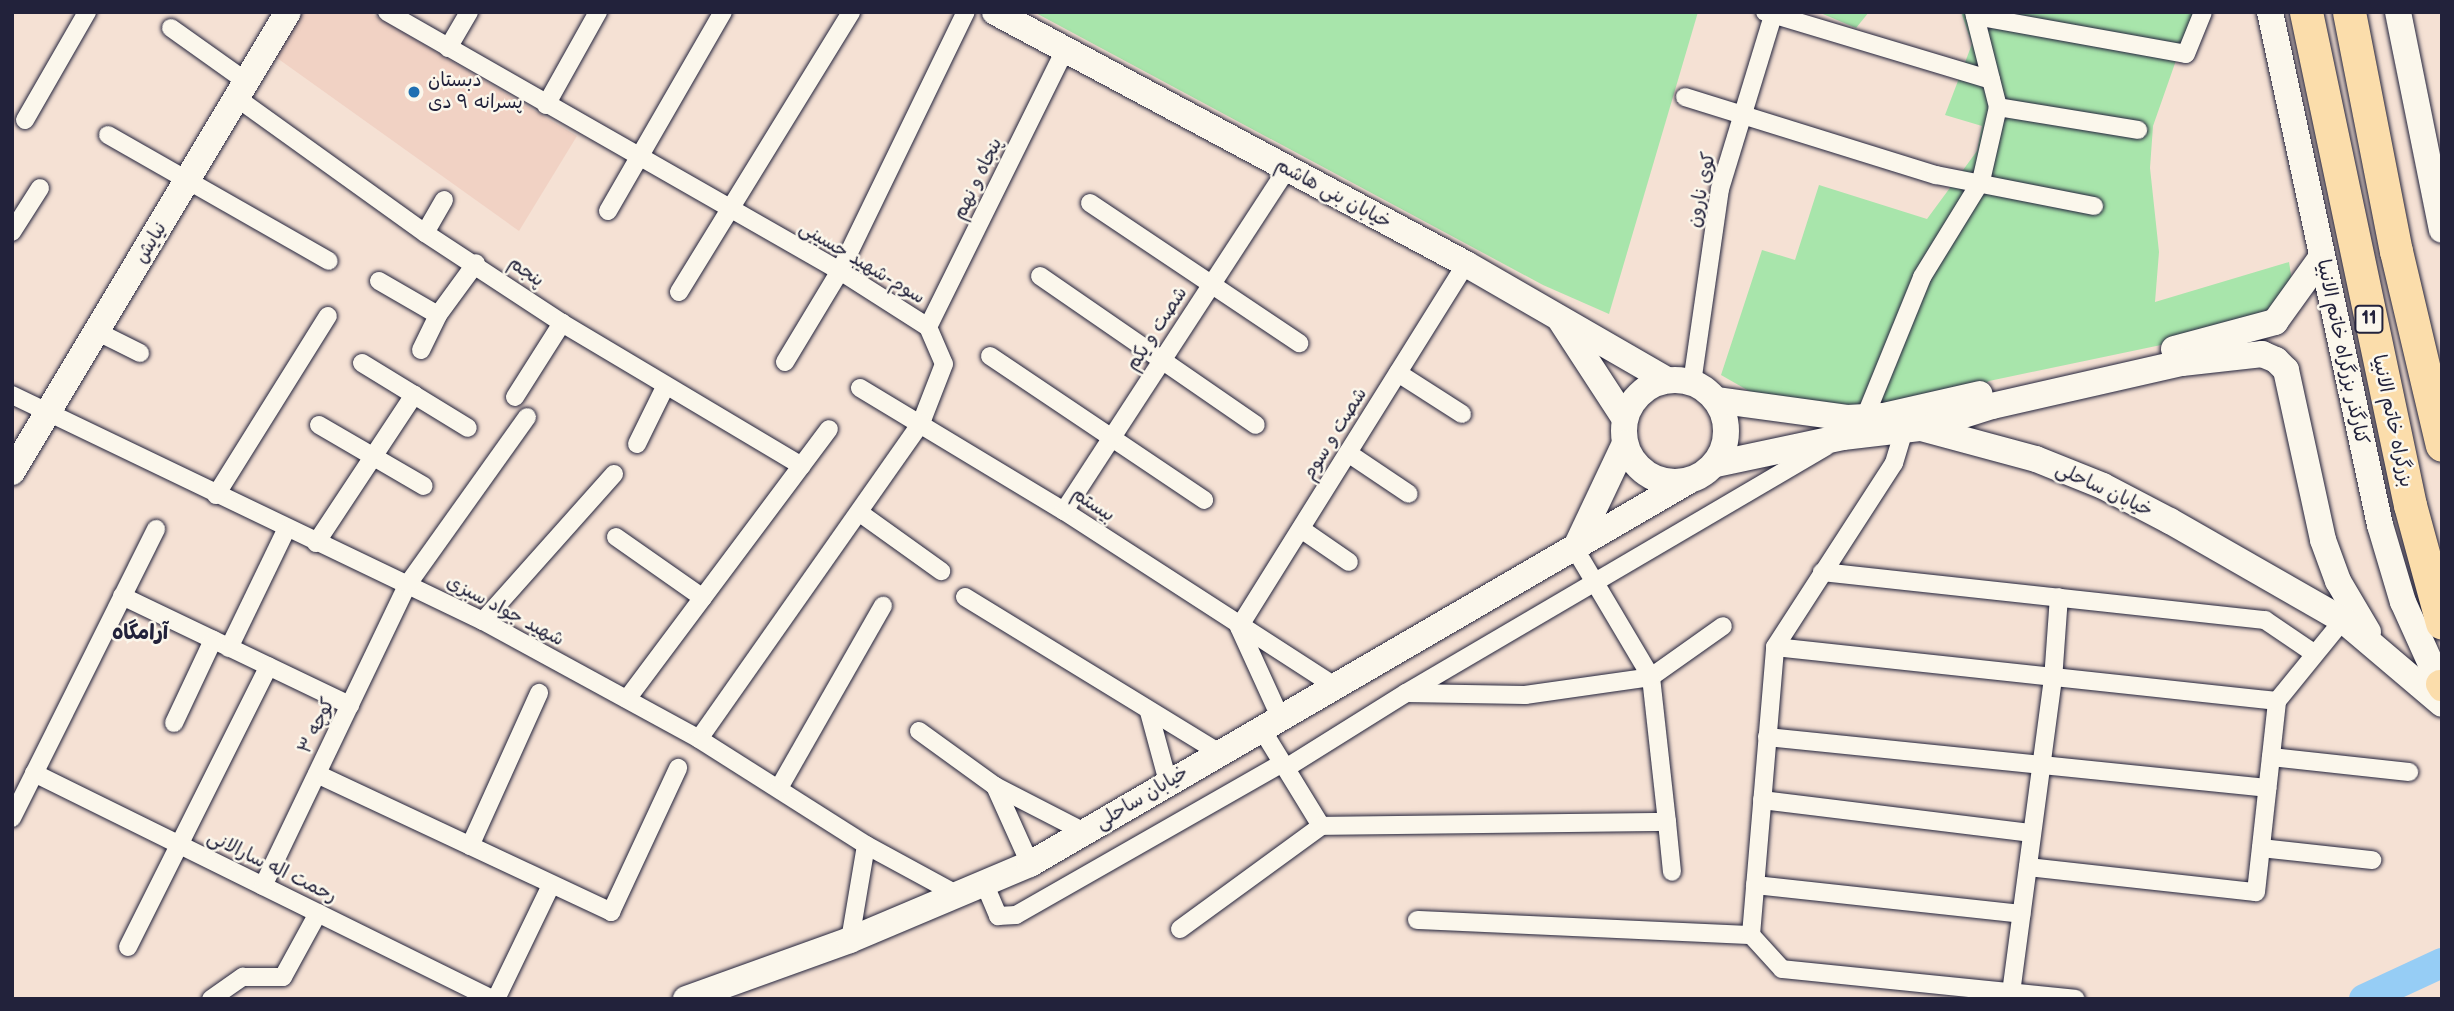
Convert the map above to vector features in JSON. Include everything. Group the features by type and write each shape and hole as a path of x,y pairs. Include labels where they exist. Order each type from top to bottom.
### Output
{"highway":[{"name":"بزرگراه خاتم الانبیا","path":"2305,12 2392,423 2442,623"},
{"name":"11","path":"2349,12 2396,251 2442,445"}],"street":[{"path":"25,120 87,12"},
{"name":"نیایش","path":"12,472 50,414 288,12"},
{"name":"سوم-شهید حسینی","path":"387,12 639,159 840,271 928,327 944,364 921,423 699,739"},
{"path":"449,48 469,12"},
{"path":"546,104 598,12"},
{"path":"608,211 723,12"},
{"path":"679,292 851,12"},
{"path":"785,362 840,271 966,12"},
{"name":"خیابان بنی هاشم","path":"995,12 1466,264 1680,382"},
{"path":"1866,417 1922,277 1981,181 1998,107 1974,14 2186,54 2203,12"},
{"name":"کنارگذر بزرگراه خاتم الانبیا","path":"2270,12 2379,525 2403,602 2441,692"},
{"path":"2297,129 2305,12"},
{"path":"2398,12 2442,230"},
{"path":"1771,13 1991,80"},
{"name":"کوی نارون","path":"1680,382 1720,189 1771,13"},
{"name":"پنجم","path":"171,28 242,90 425,233 476,263 562,323 665,387 802,466"},
{"name":"پنجاه و نهم","path":"928,327 1065,50"},
{"path":"1685,97 1936,175 1981,181 2094,206"},
{"path":"1998,107 2138,130"},
{"path":"108,135 329,261"},
{"name":"شصت و یکم","path":"1064,511 1286,170"},
{"path":"12,232 40,188"},
{"path":"425,233 443,200"},
{"path":"1090,203 1299,343"},
{"path":"1911,423 2275,322 2321,258"},
{"path":"421,350 438,315 476,263"},
{"name":"شصت و سوم","path":"1239,626 1466,264"},
{"path":"1040,276 1256,425"},
{"path":"379,281 438,315"},
{"path":"1556,313 1625,431 1647,475 1687,482 1716,464 1727,439 1727,425 1716,400 1680,382 1640,394 1625,431 1575,549 1651,677 1672,872"},
{"path":"216,495 328,316"},
{"path":"2275,322 2287,340 2276,360"},
{"path":"515,397 562,323"},
{"path":"98,332 141,353"},
{"path":"1911,423 2182,363 2262,354 2276,360 2286,370 2323,540 2338,582 2379,651"},
{"path":"990,356 1204,500"},
{"path":"362,363 468,428"},
{"path":"1398,373 1462,414"},
{"path":"637,444 665,387"},
{"name":"بیستم","path":"860,388 1064,511 1334,686"},
{"name":"شهید جواد سبزی","path":"12,395 286,530 408,584 483,621 699,739 866,845 960,896"},
{"path":"316,543 414,395"},
{"name":"خیابان ساحلی","path":"1716,400 1911,423 1999,449 2103,486 2343,620 2379,651 2441,692"},
{"path":"1992,406 1987,426 1999,449"},
{"name":"کوچه ۳","path":"263,886 408,584 527,417"},
{"path":"1751,935 1775,647 1894,463 1911,423"},
{"name":"خیابان ساحلی","path":"1716,464 1911,423"},
{"path":"2392,423 2386,474 2403,602"},
{"path":"319,425 424,486"},
{"path":"627,699 829,429"},
{"path":"985,885 998,916 1016,915 1285,766 1594,581 1843,437"},
{"path":"1348,453 1409,494"},
{"path":"483,621 614,474"},
{"name":"خیابان ساحلی","path":"686,999 850,940 960,896 1030,864 1218,752 1575,549 1687,482"},
{"path":"860,513 941,571"},
{"path":"12,818 156,529"},
{"path":"1301,529 1349,562"},
{"path":"174,723 286,530"},
{"path":"616,537 703,598"},
{"path":"1822,572 2264,620 2315,653"},
{"path":"122,596 350,705"},
{"path":"965,597 1218,752"},
{"path":"2011,993 2053,680 2059,597"},
{"path":"779,788 883,606"},
{"path":"2028,867 2256,892 2277,701 2343,620"},
{"path":"1239,626 1285,766 1321,826"},
{"path":"1406,693 1525,695 1651,677 1723,626"},
{"path":"1775,647 2053,680 2277,701"},
{"path":"128,947 269,667"},
{"path":"470,846 538,693"},
{"path":"1149,712 1168,782"},
{"path":"919,731 995,786 1084,832"},
{"path":"1768,737 2267,788"},
{"path":"2271,757 2409,772"},
{"path":"317,774 611,912 678,768"},
{"name":"رحمت اله سارالانی","path":"34,773 494,999"},
{"path":"995,786 1030,864"},
{"path":"1762,800 2032,833"},
{"path":"1180,929 1321,826 1667,822"},
{"path":"850,940 866,845"},
{"path":"2261,848 2372,860"},
{"path":"494,999 551,885"},
{"path":"1755,885 2021,914"},
{"path":"211,999 243,977 283,977 318,913"},
{"path":"1417,920 1751,935 1782,969 2075,999"}],"shaded area":[{"name":"دبستان پسرانه ۹ دی","path":"281,12 369,12 577,136 519,231 263,48"}],"green space":[{"path":"1034,12 1698,12 1609,314 1543,285"},
{"path":"1818,12 1869,12 1856,28"},
{"path":"1961,12 2193,12 2153,126 2150,168 2159,252 2155,302 2289,262 2292,281 2279,300 2260,316 2204,336 1989,381 1948,410 1928,418 1756,395 1721,375 1762,250 1795,260 1819,185 1927,219 1977,151 1982,126 1945,115 1972,44"}],"waterway":[{"path":"2364,999 2442,963"}],"place":[{"name":"دبستان پسرانه ۹ دی","path":"414,92"}],"district":[{"name":"آرامگاه","path":"140,633"}]}
